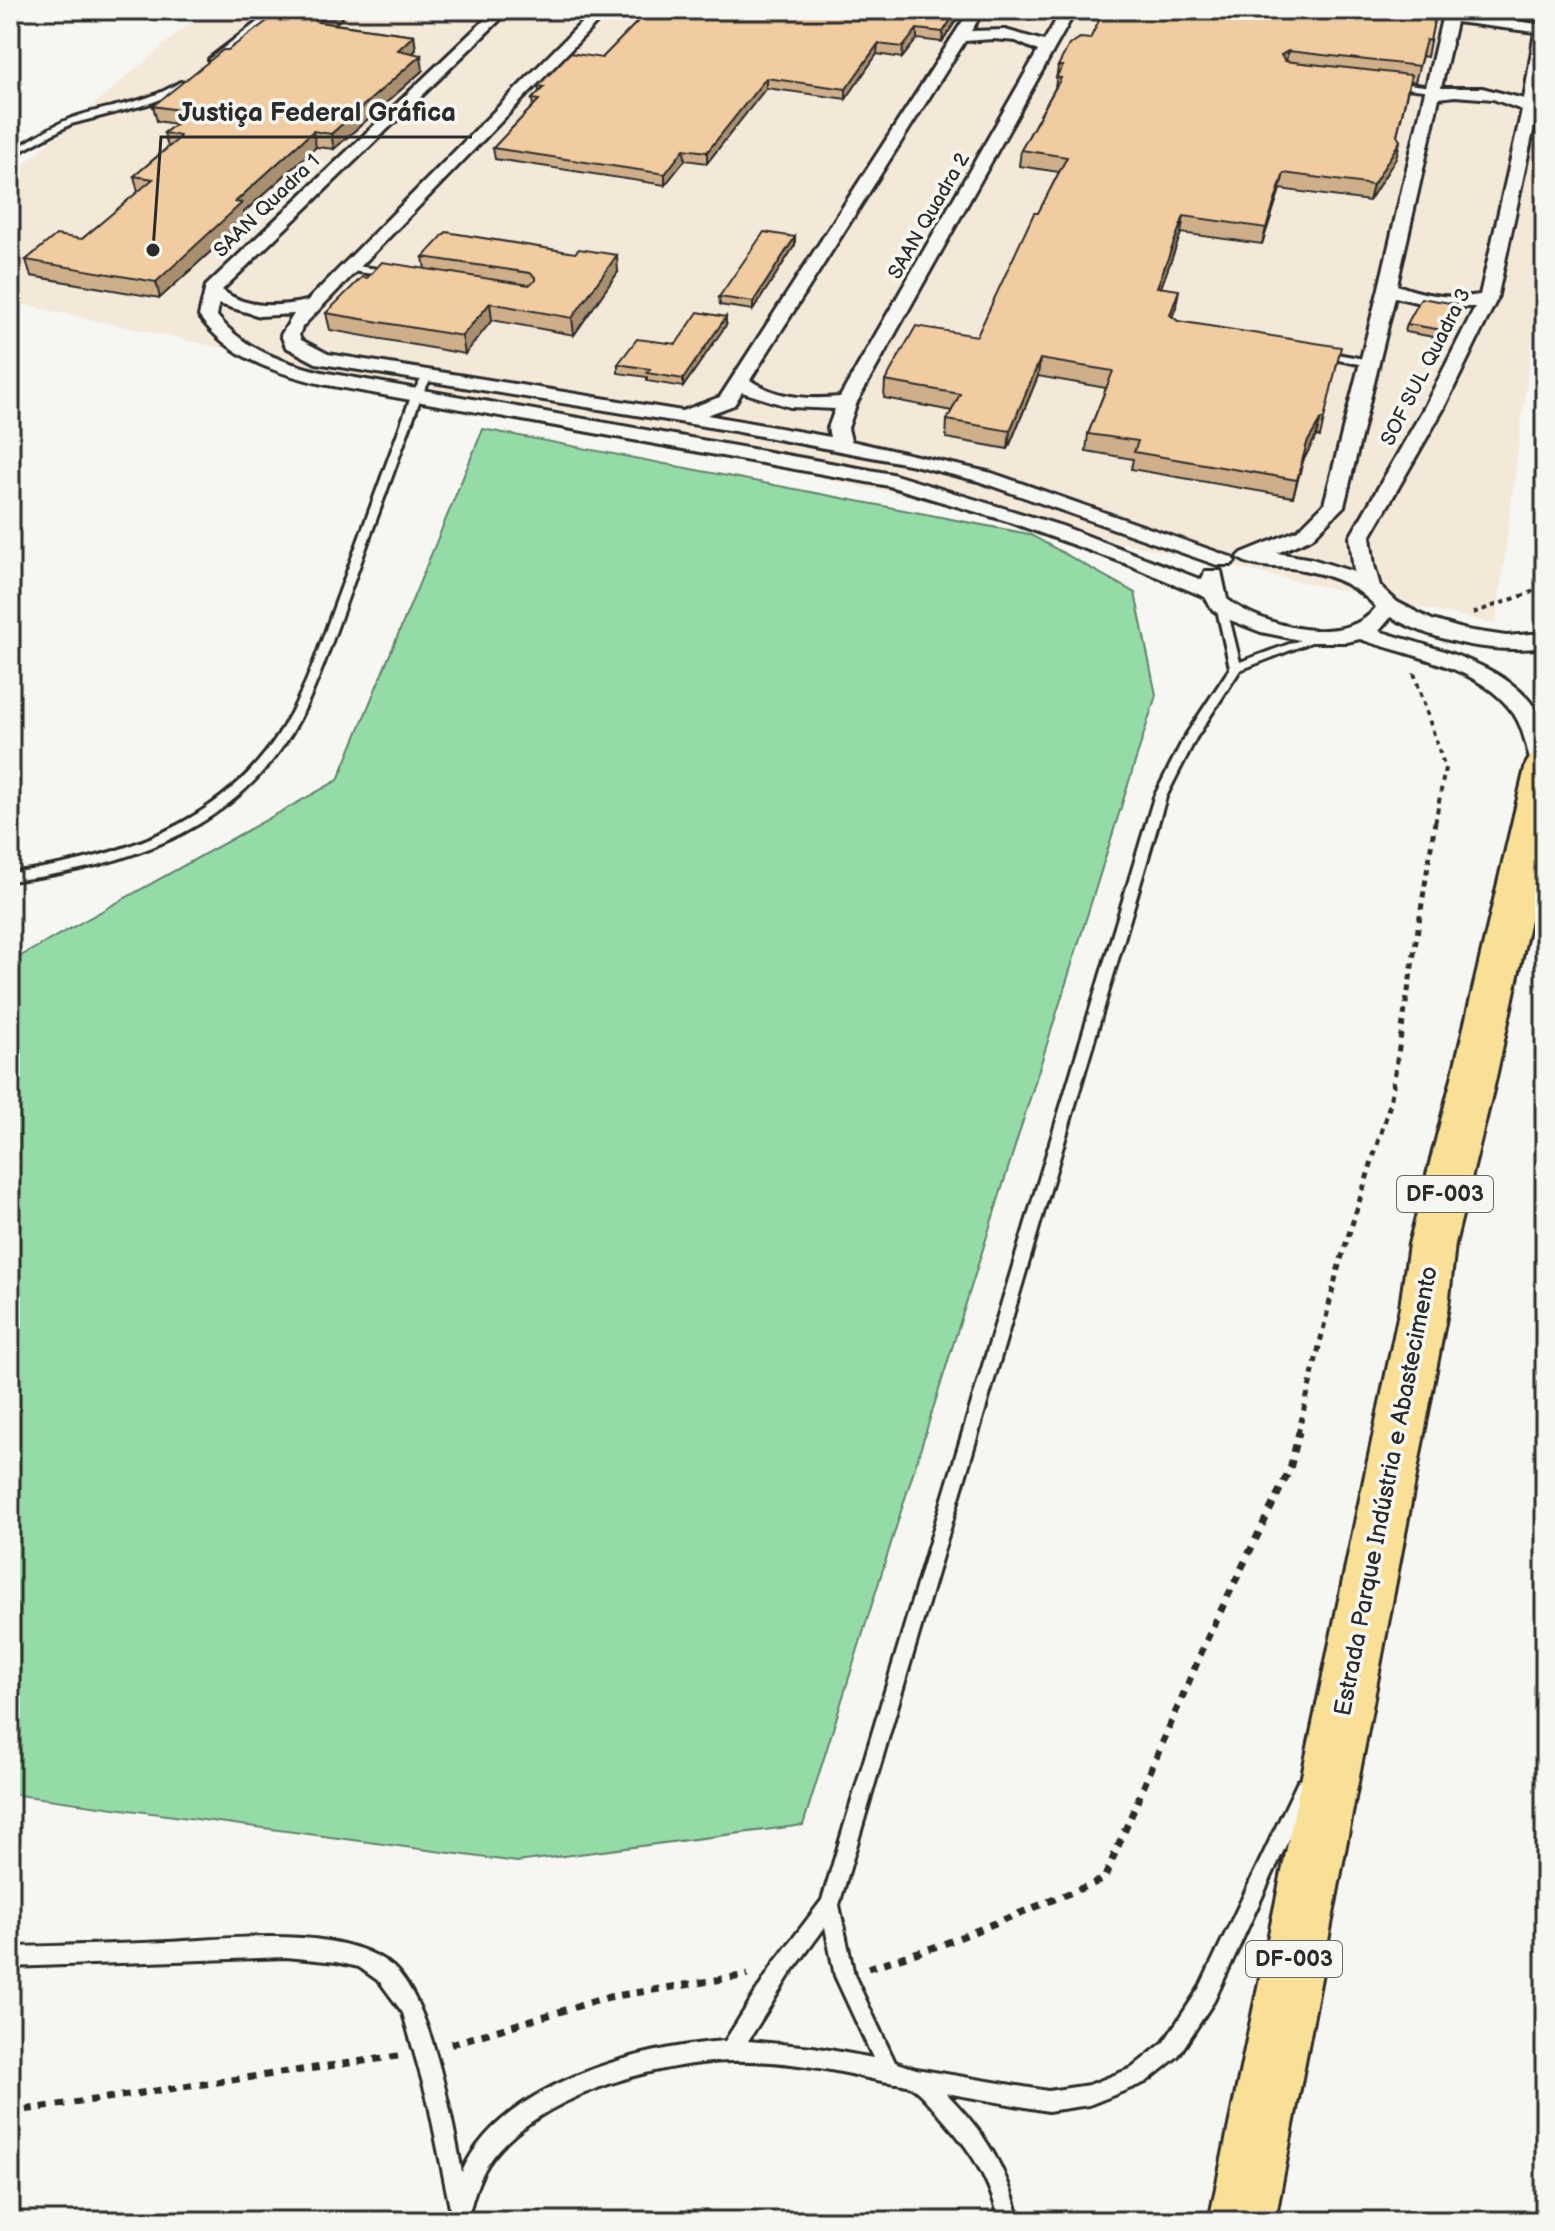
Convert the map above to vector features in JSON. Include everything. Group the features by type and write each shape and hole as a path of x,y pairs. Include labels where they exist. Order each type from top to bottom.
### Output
{"highway":[{"name":"Estrada Parque Indústria e Abastecimento","path":"1242,2221 1424,1307 1432,1244 1473,1082 1544,766"}],"street":[{"name":"SAAN Quadra 1","path":"503,10 212,290 208,316 228,340 262,359 322,378 892,480 980,505 1077,538 1286,632 1318,637 1361,632"},
{"path":"602,10 314,305 291,330 293,343 301,350 323,359 734,425 915,459 985,477 1224,561 1249,557 1305,534 1334,506 1388,288 1447,17 1544,23"},
{"name":"SAAN Quadra 2","path":"842,446 838,428 847,402 1069,10"},
{"path":"765,456 734,425 727,413 727,401 958,37 974,14 1013,30 1058,29"},
{"name":"SOF SUL Quadra 3","path":"1370,587 1363,565 1360,537 1434,408 1488,299 1530,108 1544,23"},
{"path":"958,37 1005,36 1039,43 1048,51"},
{"path":"1433,85 1452,80 1512,88 1535,82"},
{"path":"1433,85 1444,91 1502,96 1530,108"},
{"path":"1388,288 1442,303 1470,303 1488,299"},
{"path":"212,290 222,300 253,308 287,311 314,305"},
{"path":"738,381 751,391 788,401 847,402"},
{"path":"683,417 727,401"},
{"path":"1249,557 1311,565 1370,587 1387,606 1435,627 1495,641 1545,640"},
{"path":"1217,599 1213,571 1224,561"},
{"path":"1361,632 1377,622 1387,606"},
{"path":"1361,632 1466,668 1511,696 1534,733 1544,766"}],"lane":[{"path":"207,65 278,10"},
{"path":"1261,29 1273,10"},
{"path":"10,155 73,120 142,104 171,93 195,75"},
{"path":"1375,82 1433,85"},
{"path":"349,268 408,277"},
{"path":"1316,353 1369,363"},
{"path":"10,877 57,873 156,843 221,805 249,781 288,729 313,680 417,394 428,375"},
{"path":"1217,599 1236,668"},
{"path":"730,2051 782,1969 830,1905 1160,797 1190,738 1236,668 1318,637"},
{"path":"458,2215 473,2172 488,2148 548,2100 593,2079 695,2053 730,2051 836,2060 890,2073 1048,2101 1089,2095 1139,2075 1171,2049 1207,1994 1346,1696"},
{"path":"830,1905 845,1976 890,2073"},
{"path":"10,1957 286,1947 336,1952 363,1959 387,1975 411,2008 424,2052 458,2215"},
{"path":"916,2078 972,2132 994,2167 1010,2221"}],"path":[{"path":"1435,627 1530,593 1545,581"},
{"path":"845,1976 941,1945 1104,1879 1208,1637 1290,1469 1337,1272 1390,1104 1416,928 1445,768 1409,659 1412,650"},
{"path":"10,2112 424,2052 609,1997 782,1969"}],"shaded area":[{"path":"205,10 1545,10 1545,240 1496,624 10,302 10,176"}],"green space":[{"path":"483,429 1029,534 1135,593 1156,695 803,1825 517,1862 10,1794 10,962 338,780"}],"building":[{"path":"282,10 332,10 318,22 414,35 398,50 421,55 331,134 313,131 235,202 242,203 156,282 26,260 56,235 82,239 153,179 134,176 177,140 180,136 164,133 192,112 153,106 223,50 228,50"},
{"path":"649,10 957,10 943,32 917,29 903,47 878,44 846,89 766,78 707,152 684,149 665,174 493,148 539,100 532,99 544,87 538,86 570,53 602,58"},
{"path":"1104,10 1262,10 1259,18 1270,17 1273,10 1436,10 1430,41 1426,40 1419,66 1288,51 1281,55 1285,61 1411,75 1397,135 1400,141 1373,185 1284,173 1266,228 1184,216 1157,287 1179,290 1170,315 1178,321 1341,347 1324,419 1321,419 1307,443 1297,480 1134,452 1138,441 1088,434 1113,371 1040,359 1010,431 947,420 960,394 885,381 916,326 977,336 1034,213 1038,213 1067,157 1021,150 1061,78 1056,77 1063,66 1058,66 1069,45 1080,38 1090,39"},
{"path":"446,232 575,253 579,249 617,255 572,318 490,303 462,336 326,313 382,262 529,285 535,281 530,273 423,257"},
{"path":"764,232 795,237 753,302 719,297"},
{"path":"1421,298 1456,304 1448,331 1407,324"},
{"path":"698,312 726,317 683,379 618,364 637,339 676,344"}],"place":[{"name":"Justiça Federal Gráfica","path":"153,250"}]}
